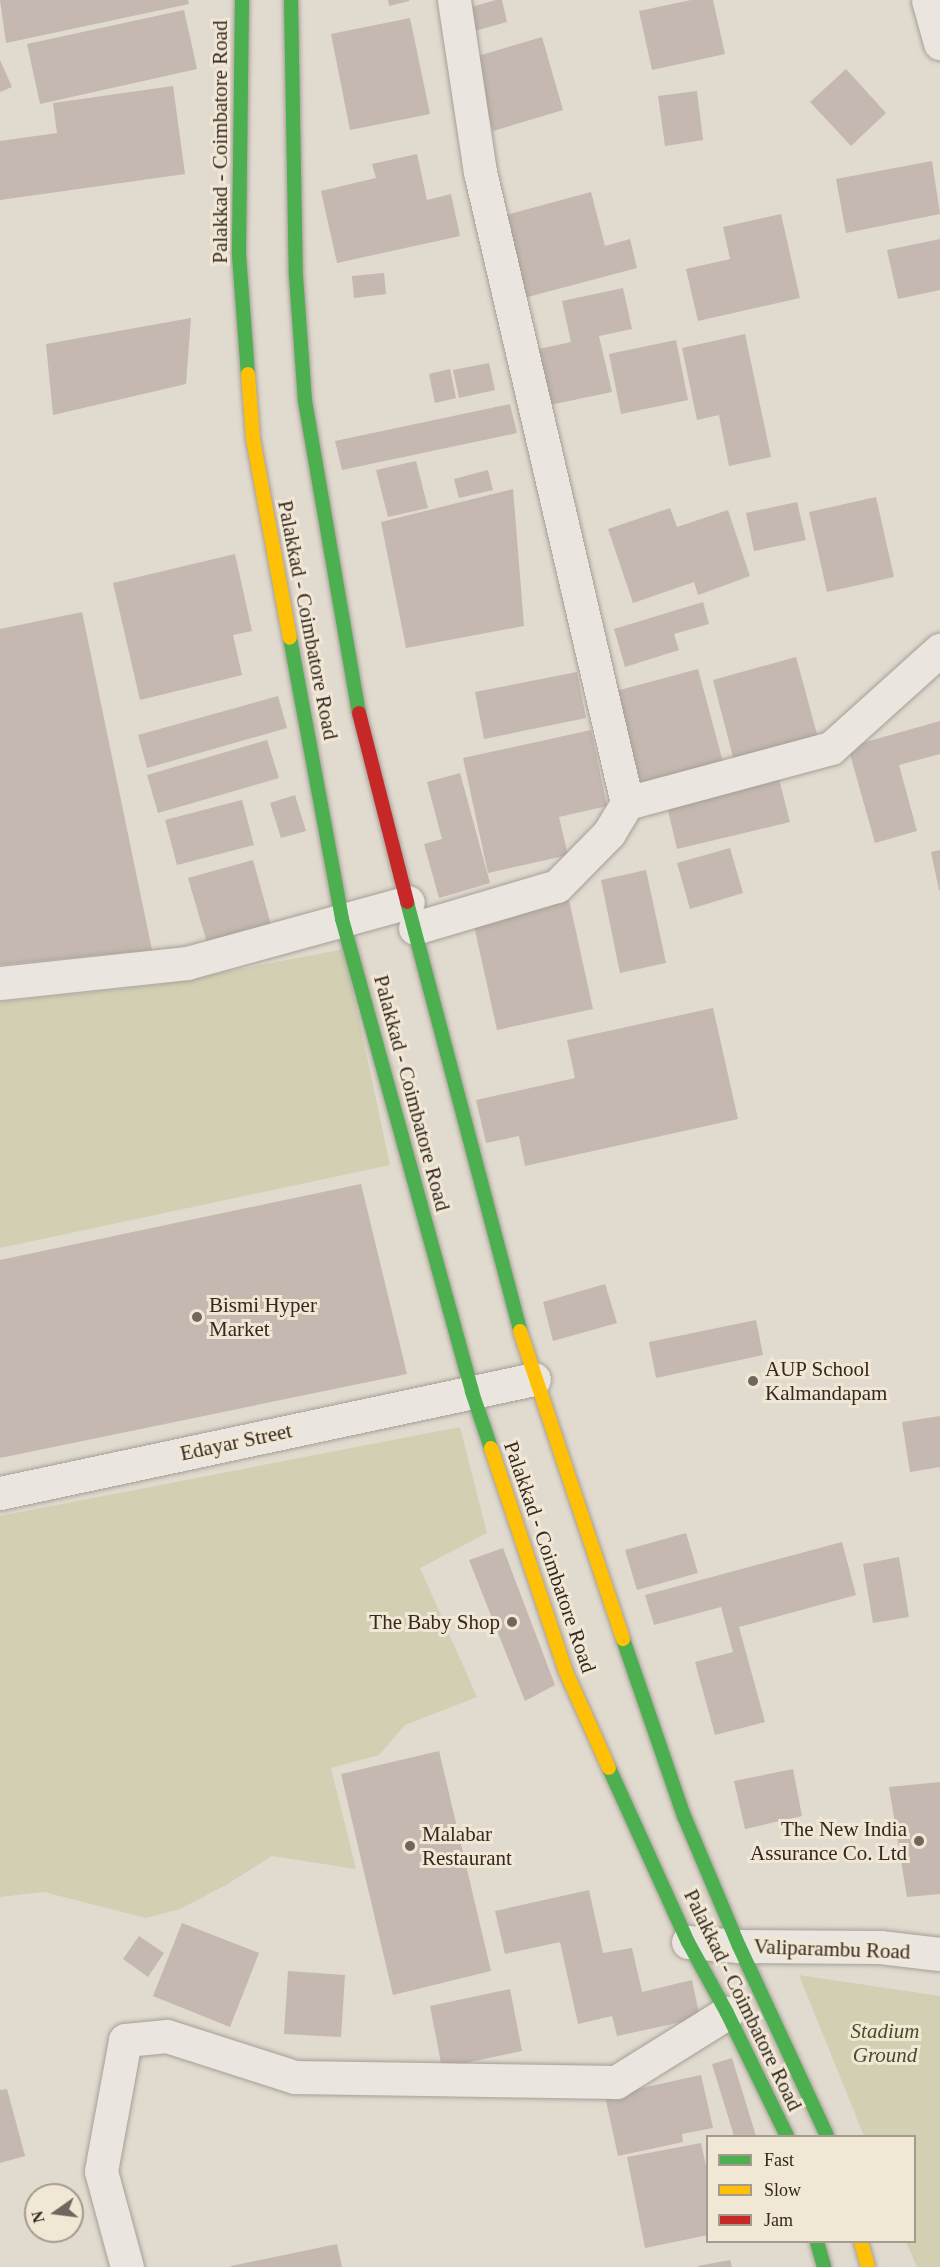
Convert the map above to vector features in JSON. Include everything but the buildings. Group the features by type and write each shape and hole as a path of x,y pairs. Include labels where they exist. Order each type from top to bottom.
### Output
{"main road":[{"name":"Palakkad - Coimbatore Road","path":"242,0 239,255 253,439 342,919 472,1392 566,1672 688,1942 727,2013 787,2135"},
{"name":"Palakkad - Coimbatore Road","path":"291,0 296,276 305,401 361,725 534,1379 684,1816 740,1946 827,2135"},
{"path":"818,2243 824,2267"},
{"path":"862,2243 868,2267"}],"street":[{"path":"0,983 187,963 342,919 411,915 556,886 609,833 627,803 480,172 454,0"},
{"path":"928,0 940,44"},
{"path":"627,803 728,778 831,748 940,650"},
{"name":"Edayar Street","path":"0,1493 534,1379"},
{"name":"Valiparambu Road","path":"688,1942 740,1946 880,1947 940,1954"},
{"path":"127,2267 101,2171 125,2040 166,2036 295,2077 616,2082 727,2013"}],"green space":[{"path":"344,949 390,1165 0,1248 0,1002 157,985"},
{"path":"460,1427 487,1533 420,1568 477,1697 405,1725 379,1755 331,1768 356,1869 272,1856 226,1885 180,1909 146,1918 44,1892 0,1897 0,1516"},
{"name":"Stadium Ground","path":"799,1975 940,1996 940,2267 917,2267 906,2243 916,2243 916,2135 864,2135"}],"traffic: fast":[{"path":"242,0 239,255 248,374"},
{"path":"291,0 296,276 305,401 359,713"},
{"path":"290,638 342,919 472,1392 491,1448"},
{"path":"407,902 520,1331"},
{"path":"623,1639 684,1816 739,1946"},
{"path":"609,1768 688,1942 727,2013 787,2135"},
{"path":"739,1946 827,2135"},
{"path":"817,2243 824,2267"}],"traffic: slow":[{"path":"248,374 253,439 290,638"},
{"path":"520,1331 623,1639"},
{"path":"491,1448 566,1672 609,1768"},
{"path":"861,2243 868,2267"}],"traffic: jam":[{"path":"359,713 407,902"}],"place":[{"name":"Bismi Hyper Market","path":"197,1317"},
{"name":"AUP School Kalmandapam","path":"753,1381"},
{"name":"The Baby Shop","path":"512,1622"},
{"name":"The New India Assurance Co. Ltd","path":"919,1841"},
{"name":"Malabar Restaurant","path":"410,1846"}]}
